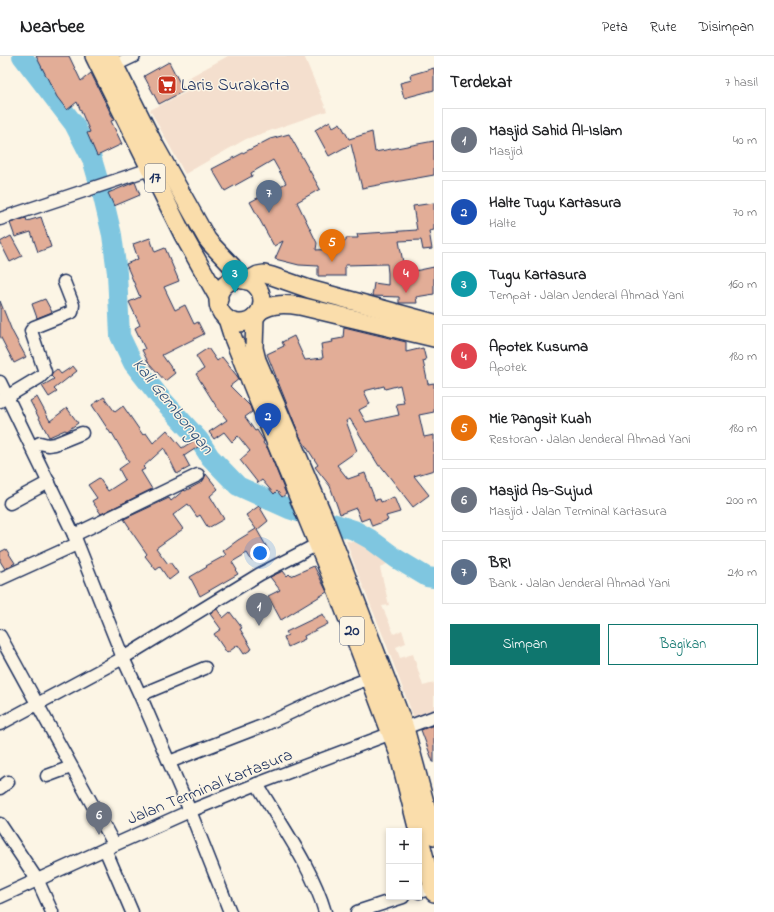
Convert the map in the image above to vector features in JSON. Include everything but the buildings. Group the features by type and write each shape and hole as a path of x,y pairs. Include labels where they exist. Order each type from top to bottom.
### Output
{"highway":[{"name":"17","path":"94,56 183,235 218,298 220,310 228,319"},
{"name":"17","path":"112,60 154,144 207,239 244,280 257,287 262,299 258,314"},
{"path":"218,298 225,286 233,281 244,280 264,274 310,289 434,323"},
{"path":"228,319 240,323 248,322 268,306 290,305 314,308 434,338"},
{"name":"20","path":"258,314 254,348 257,360 324,516 325,541 337,591 370,678 398,731 398,752 417,828"},
{"name":"20","path":"228,319 241,359 311,528 325,541 398,731 434,836"},
{"path":"422,852 429,891"}],"street":[{"path":"112,60 134,56"},
{"path":"0,219 150,169"},
{"path":"4,399 45,372 31,332 34,328 66,316 72,312 73,305 64,282"},
{"path":"0,382 4,399 32,447 76,540 123,658 190,811 230,912"},
{"path":"32,447 40,443 48,445 55,444 82,433"},
{"path":"0,579 198,475"},
{"path":"10,503 48,482"},
{"path":"0,724 123,658 260,574 325,541"},
{"path":"0,636 71,767 110,847 132,912"},
{"path":"140,694 205,668"},
{"path":"169,762 262,726 341,689 370,678"},
{"name":"Jalan Terminal Kartasura","path":"0,898 190,811 434,717"},
{"path":"47,776 71,767"},
{"path":"257,784 304,862 320,895 325,912"},
{"path":"0,824 38,881 52,912"},
{"path":"357,912 394,900"}],"shaded area":[{"path":"228,56 304,56 327,111 246,139 185,174 150,110 191,90 186,79"},
{"path":"346,541 367,543 390,562 380,568 389,605 382,606 394,634 402,630 406,643 396,647 400,658 413,654 423,686 434,683 434,710 414,718"}],"waterway":[{"name":"Kali Gembongan","path":"22,56 74,124 92,159 112,235 117,273 120,336 133,363 159,396 199,440 210,457 238,486 289,509 354,530 370,539 397,559 427,577 434,578"}],"place":[{"name":"Laris Surakarta","path":"167,85"},
{"name":"BRI","path":"269,213"},
{"name":"Mie Pangsit Kuah","path":"332,262"},
{"name":"Tugu Kartasura","path":"235,293"},
{"name":"Apotek Kusuma","path":"406,293"},
{"name":"Halte Tugu Kartasura","path":"268,436"},
{"name":"Masjid Sahid Al-Islam","path":"259,626"},
{"name":"Masjid As-Sujud","path":"99,835"}]}
